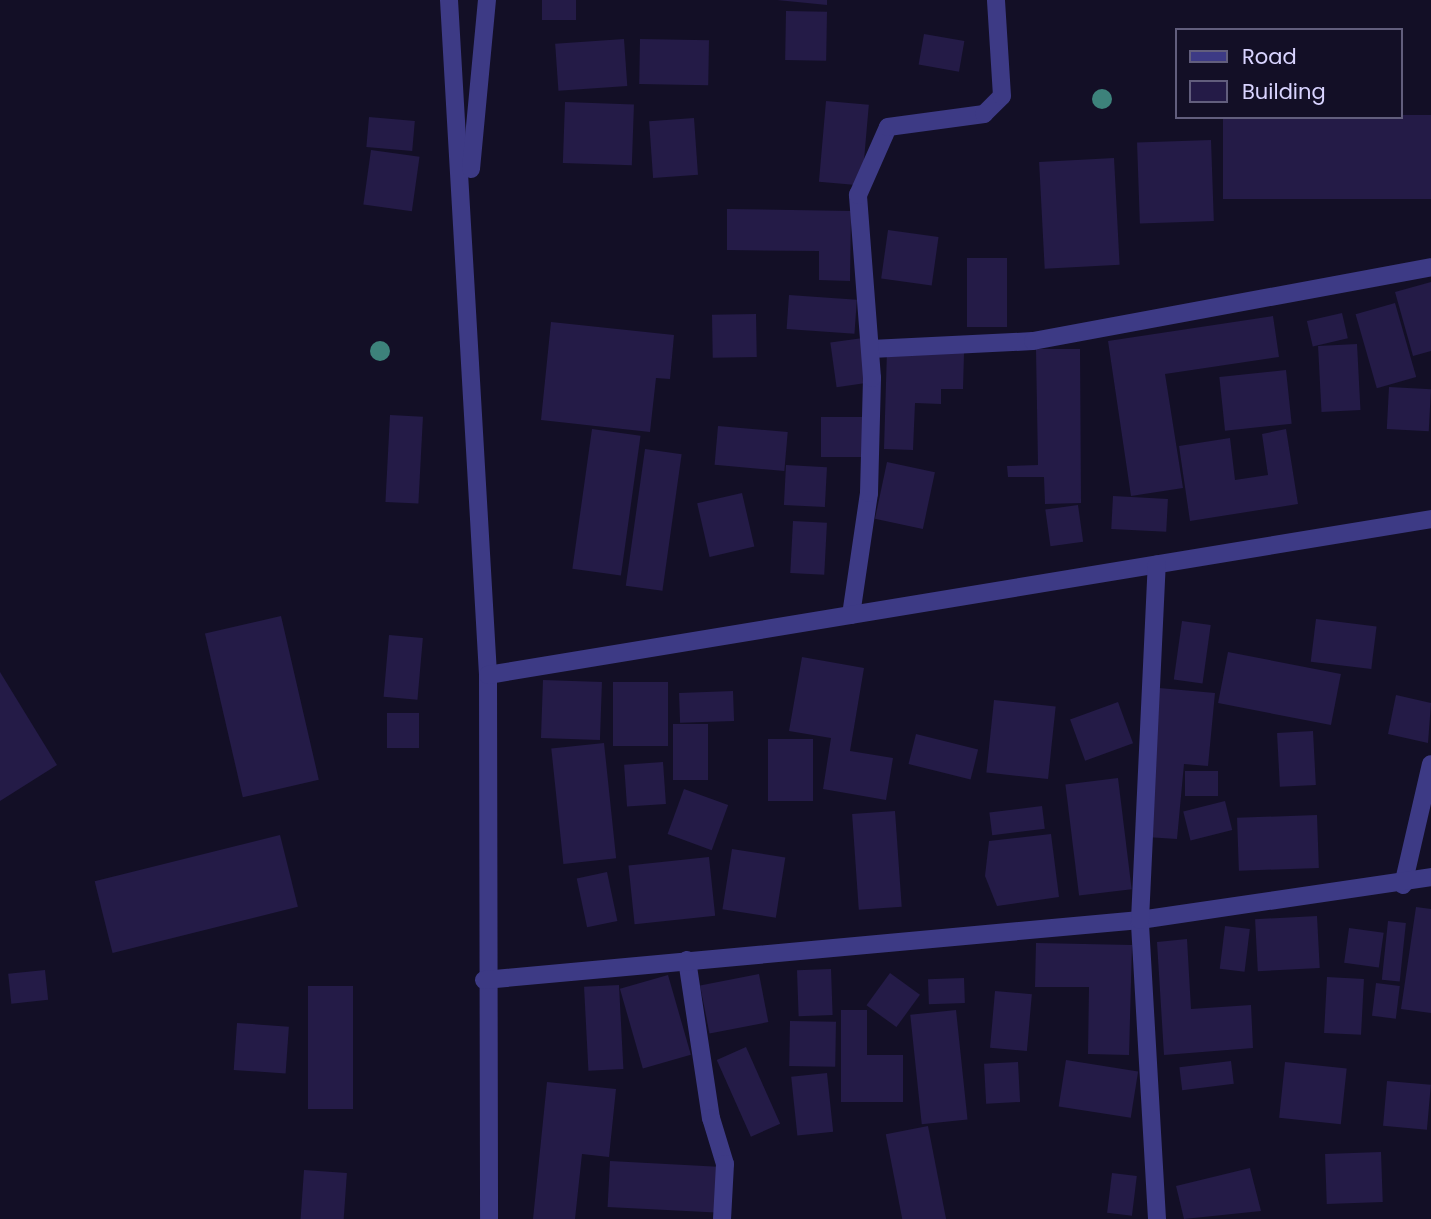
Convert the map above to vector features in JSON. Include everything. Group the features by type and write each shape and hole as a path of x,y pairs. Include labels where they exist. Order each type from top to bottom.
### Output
{"street":[{"path":"449,0 467,225 488,675 484,980 489,1219"},
{"path":"467,225 487,0"},
{"path":"851,615 869,493 871,349 858,195 888,127 984,114 1002,96 996,0"},
{"path":"871,349 1033,341 1431,267"},
{"path":"488,675 1431,519"},
{"path":"1157,564 1140,920 1157,1219"},
{"path":"1403,885 1431,764"},
{"path":"484,980 1140,920 1403,885 1431,877"},
{"path":"687,960 711,1118 725,1164 722,1219"}],"building":[{"path":"542,0 576,0 576,20 542,20"},
{"path":"777,0 827,0 827,5"},
{"path":"786,11 827,12 826,61 785,60"},
{"path":"924,34 964,41 959,72 919,65"},
{"path":"624,39 627,86 558,91 555,44"},
{"path":"640,39 709,40 708,85 639,84"},
{"path":"826,101 869,105 862,185 819,182"},
{"path":"565,102 634,104 632,165 563,163"},
{"path":"1403,115 1431,115 1431,199 1223,199 1223,119 1403,119"},
{"path":"369,117 415,121 412,151 366,147"},
{"path":"694,118 698,175 653,178 649,121"},
{"path":"1211,140 1214,221 1140,224 1137,143"},
{"path":"371,150 420,157 412,211 363,204"},
{"path":"1114,158 1120,265 1045,269 1039,162"},
{"path":"727,209 851,211 850,281 819,280 819,251 727,250"},
{"path":"888,230 939,237 932,286 881,279"},
{"path":"967,258 1007,258 1007,327 967,327"},
{"path":"1431,282 1431,351 1413,356 1395,292"},
{"path":"789,295 857,300 854,334 787,329"},
{"path":"1395,303 1416,377 1377,388 1356,314"},
{"path":"1342,313 1348,338 1313,346 1307,321"},
{"path":"756,314 757,357 713,358 712,315"},
{"path":"1273,316 1279,357 1165,374 1183,488 1131,496 1108,341"},
{"path":"551,322 674,335 670,379 656,378 650,432 541,420"},
{"path":"863,338 869,383 837,387 830,343"},
{"path":"1357,344 1360,410 1322,412 1318,346"},
{"path":"1036,349 1080,349 1081,503 1045,504 1044,477 1008,477 1007,466 1038,465"},
{"path":"887,350 964,353 963,389 941,389 941,404 915,403 913,450 884,449"},
{"path":"1286,370 1292,424 1225,431 1219,377"},
{"path":"1389,387 1431,389 1429,431 1387,429"},
{"path":"390,415 423,417 418,504 385,502"},
{"path":"821,417 865,417 865,457 821,457"},
{"path":"718,426 788,432 784,471 715,465"},
{"path":"592,429 641,436 621,575 572,569"},
{"path":"1286,429 1298,504 1190,521 1179,446 1230,438 1235,480 1268,475 1262,434"},
{"path":"645,449 682,454 662,591 626,586"},
{"path":"887,462 935,472 923,529 875,519"},
{"path":"786,465 827,467 825,507 784,505"},
{"path":"742,493 754,547 710,557 697,503"},
{"path":"1113,496 1168,499 1166,532 1111,529"},
{"path":"1078,505 1083,542 1050,546 1045,510"},
{"path":"793,521 827,523 824,575 790,573"},
{"path":"281,616 319,780 243,797 205,634"},
{"path":"1316,619 1377,626 1371,669 1311,662"},
{"path":"1182,621 1211,625 1203,683 1174,679"},
{"path":"389,635 423,638 417,700 384,697"},
{"path":"1228,652 1341,674 1331,725 1218,703"},
{"path":"802,657 864,668 850,751 893,758 886,800 823,789 831,738 789,731"},
{"path":"0,672 57,765 0,801"},
{"path":"543,680 602,682 600,740 541,738"},
{"path":"613,682 668,682 668,746 613,746"},
{"path":"1159,688 1215,693 1208,766 1184,764 1177,839 1146,837"},
{"path":"733,691 734,721 680,723 679,693"},
{"path":"1396,695 1431,703 1428,743 1388,734"},
{"path":"994,700 1056,706 1048,779 986,773"},
{"path":"1118,702 1133,743 1085,761 1070,719"},
{"path":"387,713 419,713 419,748 387,748"},
{"path":"673,724 708,724 708,780 673,780"},
{"path":"1313,731 1316,785 1280,787 1277,733"},
{"path":"916,734 978,749 971,780 909,764"},
{"path":"768,739 813,739 813,801 768,801"},
{"path":"604,743 616,858 563,864 551,749"},
{"path":"663,762 666,804 627,807 624,765"},
{"path":"1185,771 1218,771 1218,796 1185,796"},
{"path":"1118,778 1132,889 1079,896 1065,784"},
{"path":"684,789 728,805 712,850 668,834"},
{"path":"1225,801 1232,830 1191,841 1183,811"},
{"path":"1042,806 1045,829 992,835 989,812"},
{"path":"895,811 902,907 859,910 852,814"},
{"path":"1317,815 1319,868 1239,871 1237,818"},
{"path":"1051,834 1059,897 997,906 985,876 989,841"},
{"path":"280,835 298,907 113,953 95,881"},
{"path":"732,849 785,857 776,918 722,909"},
{"path":"709,857 715,916 635,924 628,865"},
{"path":"607,872 617,921 587,927 577,878"},
{"path":"1416,907 1431,909 1431,1013 1401,1009"},
{"path":"1317,916 1320,968 1258,971 1255,919"},
{"path":"1388,921 1406,923 1400,982 1382,980"},
{"path":"1225,926 1250,929 1245,972 1220,969"},
{"path":"1349,928 1384,933 1379,968 1344,963"},
{"path":"1187,939 1191,1009 1251,1005 1253,1048 1164,1055 1157,942"},
{"path":"1036,943 1132,945 1129,1055 1088,1054 1089,987 1035,987"},
{"path":"831,969 833,1015 799,1016 797,970"},
{"path":"45,970 48,1000 11,1004 8,974"},
{"path":"890,973 920,995 896,1027 866,1005"},
{"path":"759,974 768,1022 709,1034 700,985"},
{"path":"668,975 691,1055 643,1069 620,989"},
{"path":"1327,977 1364,979 1361,1035 1324,1033"},
{"path":"964,978 965,1003 929,1004 928,979"},
{"path":"1376,983 1400,986 1396,1019 1372,1016"},
{"path":"619,985 623,1069 588,1071 584,987"},
{"path":"308,986 353,986 353,1109 308,1109"},
{"path":"995,991 1032,994 1027,1051 990,1048"},
{"path":"841,1010 867,1010 867,1055 903,1055 903,1102 841,1102"},
{"path":"956,1010 967,1119 922,1124 910,1015"},
{"path":"790,1021 836,1022 835,1067 789,1066"},
{"path":"237,1023 289,1027 286,1074 234,1070"},
{"path":"746,1047 780,1124 751,1137 717,1060"},
{"path":"1066,1060 1138,1071 1131,1118 1059,1106"},
{"path":"1231,1061 1234,1084 1182,1090 1179,1067"},
{"path":"1018,1062 1020,1102 986,1104 984,1064"},
{"path":"1285,1062 1347,1068 1341,1124 1279,1118"},
{"path":"827,1073 833,1132 797,1135 791,1077"},
{"path":"1387,1081 1431,1085 1427,1130 1383,1126"},
{"path":"547,1082 616,1089 609,1157 582,1154 575,1219 533,1219"},
{"path":"928,1126 946,1219 902,1219 886,1134"},
{"path":"1381,1152 1383,1202 1327,1204 1325,1154"},
{"path":"610,1161 718,1167 715,1213 608,1207"},
{"path":"1250,1168 1261,1211 1184,1219 1176,1186"},
{"path":"304,1170 347,1173 344,1219 301,1219"},
{"path":"1112,1173 1137,1176 1132,1216 1107,1213"}]}
